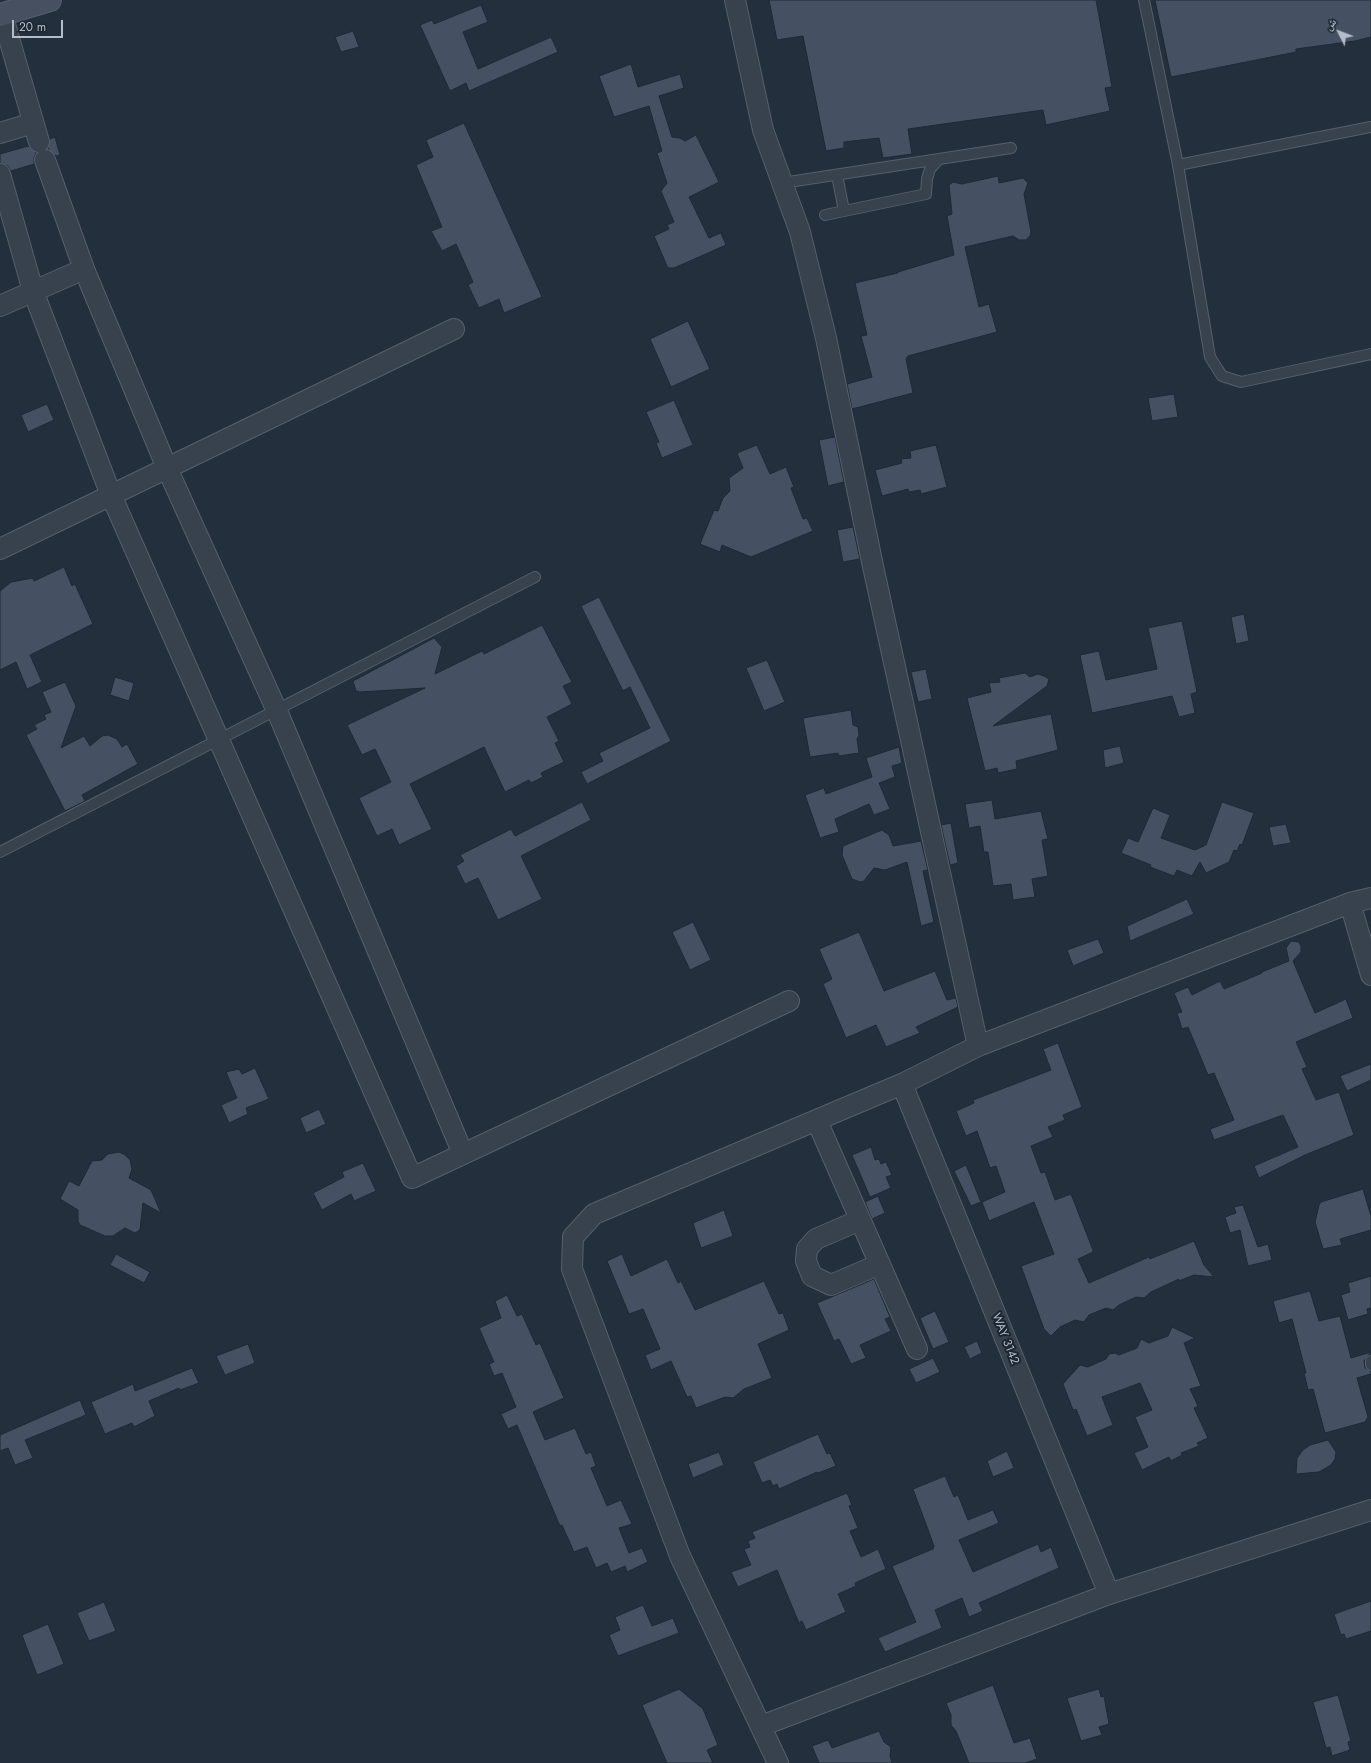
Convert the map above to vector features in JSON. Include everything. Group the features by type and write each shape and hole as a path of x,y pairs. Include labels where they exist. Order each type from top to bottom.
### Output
{"street":[{"path":"50,0 1,15 42,151 84,269 167,468 277,711 463,1154"},
{"path":"736,0 763,130 800,232 826,338 874,571 978,1046"},
{"path":"0,133 34,123"},
{"path":"0,174 33,291 111,495 412,1178 789,1001"},
{"path":"0,306 84,269"},
{"path":"0,549 454,329"},
{"path":"778,1763 762,1726 680,1556 572,1269 573,1237 594,1214 902,1084 978,1046 1350,902 1371,898"},
{"path":"1350,902 1371,975"},
{"name":"WAY 3142","path":"902,1084 1109,1594"},
{"path":"816,1121 917,1349"},
{"path":"860,1220 816,1239 808,1249 806,1261 812,1276 831,1285 880,1264"},
{"path":"762,1726 1109,1594 1371,1510"}],"lane":[{"path":"1144,0 1178,164 1210,357 1222,376 1241,382 1371,354"},
{"path":"1178,164 1371,127"},
{"path":"782,183 1011,148"},
{"path":"824,215 926,194 927,179 930,169 938,160"},
{"path":"837,175 844,211"},
{"path":"0,852 220,741 535,577"}],"building":[{"path":"769,0 1096,0 1112,87 1105,88 1110,111 1046,125 1043,110 908,129 912,154 883,158 879,138 844,142 844,148 826,151 803,36 777,40"},
{"path":"1155,0 1371,0 1371,37 1355,41 1296,49 1296,52 1171,77"},
{"path":"481,5 488,22 463,32 478,69 551,37 558,52 469,91 466,83 450,91 420,25 432,20 434,24"},
{"path":"353,31 359,47 341,52 335,37"},
{"path":"631,64 638,87 680,74 684,88 659,96 672,137 680,138 685,141 696,135 719,182 689,197 709,238 721,233 726,245 674,268 668,268 654,236 669,229 667,225 674,222 661,191 667,183 657,153 662,151 649,106 614,117 599,76"},
{"path":"464,123 542,297 504,313 499,299 479,308 468,285 473,282 456,244 442,251 431,231 442,227 416,165 433,157 426,140"},
{"path":"55,137 60,155 56,156 48,149 50,139"},
{"path":"28,146 36,153 34,164 11,171 8,166 0,163 0,154"},
{"path":"998,176 999,183 1023,178 1028,183 1024,194 1031,232 1030,236 1026,240 1019,240 1013,236 965,247 979,307 989,304 997,332 908,356 906,359 913,393 852,409 847,384 872,377 861,336 867,335 855,283 898,273 954,255 947,216 952,214 949,185 953,182 962,184"},
{"path":"688,321 710,369 671,387 650,339"},
{"path":"1174,394 1178,417 1152,421 1148,398"},
{"path":"674,400 693,445 662,458 656,443 659,442 646,412"},
{"path":"47,404 54,420 28,432 21,415"},
{"path":"835,437 844,482 828,486 819,440"},
{"path":"757,445 770,474 786,467 794,487 791,488 803,519 807,518 813,531 751,557 722,545 720,552 700,544 714,510 718,511 723,498 730,491 729,478 743,468 737,453"},
{"path":"936,445 947,487 921,494 920,490 909,492 908,489 882,496 875,470 902,463 901,459 911,458 910,451"},
{"path":"853,527 860,559 843,562 837,530"},
{"path":"64,567 72,586 75,584 93,624 30,655 42,682 27,689 16,662 0,670 0,591 11,582 33,578 34,581"},
{"path":"599,597 671,741 587,784 581,772 603,761 599,753 650,728 630,687 623,691 581,606"},
{"path":"1244,614 1249,641 1236,644 1231,617"},
{"path":"1182,621 1197,692 1191,694 1195,713 1179,717 1172,696 1092,713 1080,655 1099,651 1106,680 1157,669 1148,628"},
{"path":"542,625 572,682 563,686 572,704 547,717 559,741 555,743 564,762 541,773 543,777 531,783 529,780 505,792 484,747 410,784 432,829 399,845 392,829 377,836 359,798 391,782 375,749 362,755 347,725 425,688 360,692 356,691 353,681 434,638 442,647 435,674 482,651 484,654"},
{"path":"767,660 785,702 764,711 746,668"},
{"path":"926,669 932,699 918,702 911,672"},
{"path":"1025,673 1030,677 1038,674 1044,676 1049,679 1047,686 993,726 1051,714 1058,750 1016,761 1017,769 998,773 997,768 985,771 967,698 991,692 989,683 1000,682 999,678"},
{"path":"115,677 134,683 129,701 110,695"},
{"path":"65,682 76,706 61,748 84,736 90,746 102,736 108,735 117,739 122,747 127,744 138,764 82,795 85,801 65,811 26,735 37,729 34,725 46,719 44,715 51,712 42,692"},
{"path":"851,710 853,725 858,727 859,735 857,739 859,753 839,756 838,753 810,757 803,718"},
{"path":"1120,746 1124,763 1105,768 1103,750"},
{"path":"899,747 902,763 892,766 895,777 879,783 890,809 874,815 869,804 835,819 839,832 820,838 805,795 824,788 826,794 872,777 866,758"},
{"path":"992,800 995,819 1041,811 1048,839 1042,840 1048,876 1032,879 1035,897 1013,900 1011,884 993,886 988,852 984,852 980,826 969,828 965,804"},
{"path":"582,802 591,820 521,856 542,899 498,920 478,878 465,884 456,866 464,861 460,855 511,829 515,836"},
{"path":"1222,802 1254,813 1242,845 1240,844 1237,851 1234,850 1229,862 1206,873 1200,862 1192,876 1177,870 1174,876 1150,867 1151,865 1121,853 1128,838 1138,842 1153,808 1170,815 1161,838 1195,850 1206,845"},
{"path":"951,823 958,863 950,865 941,825"},
{"path":"1286,824 1291,843 1273,846 1269,827"},
{"path":"882,830 889,835 893,846 921,841 928,870 923,871 934,922 921,926 907,862 885,870 874,868 864,881 860,882 852,879 842,855 843,846"},
{"path":"1187,899 1194,914 1130,941 1127,926"},
{"path":"693,922 711,960 690,970 672,932"},
{"path":"859,932 884,991 935,971 947,1000 956,998 958,1007 916,1027 920,1033 886,1047 876,1025 846,1038 823,984 832,979 819,949"},
{"path":"1098,939 1104,953 1073,966 1067,950"},
{"path":"1291,941 1299,942 1301,946 1301,952 1293,961 1315,1013 1346,999 1353,1018 1296,1042 1307,1067 1302,1069 1316,1100 1339,1092 1354,1135 1305,1155 1259,1178 1254,1166 1298,1147 1283,1115 1214,1140 1210,1129 1234,1120 1214,1073 1208,1075 1188,1027 1182,1029 1177,1013 1182,1012 1174,993 1188,987 1192,995 1220,981 1224,989 1289,961 1286,948"},
{"path":"1058,1043 1082,1107 1063,1115 1065,1120 1048,1127 1053,1137 1031,1146 1041,1173 1045,1172 1055,1200 1071,1194 1093,1250 1093,1252 1078,1259 1089,1283 1149,1257 1150,1259 1194,1241 1204,1265 1214,1277 1194,1275 1179,1281 1179,1279 1151,1292 1144,1298 1136,1297 1119,1305 1113,1310 1106,1308 1089,1315 1084,1322 1075,1320 1060,1327 1051,1336 1044,1329 1021,1266 1054,1254 1034,1202 989,1221 982,1202 1005,1192 996,1166 990,1168 977,1131 966,1136 956,1111 974,1103 973,1100 1051,1070 1043,1049"},
{"path":"1371,1064 1371,1080 1347,1091 1340,1076"},
{"path":"255,1068 269,1099 246,1108 248,1114 229,1123 221,1105 237,1098 226,1072 239,1069 242,1074"},
{"path":"319,1109 326,1124 306,1133 300,1118"},
{"path":"871,1147 875,1160 879,1159 881,1164 886,1162 892,1175 886,1177 891,1188 870,1197 852,1155"},
{"path":"119,1152 130,1160 132,1169 129,1178 151,1190 161,1213 143,1203 140,1230 135,1233 125,1228 113,1236 105,1236 80,1225 78,1221 78,1210 60,1199 69,1181 79,1186 92,1161 102,1160 108,1154"},
{"path":"363,1163 376,1191 354,1201 351,1194 322,1210 313,1193 344,1177 342,1172"},
{"path":"966,1165 981,1202 971,1206 954,1171"},
{"path":"1363,1189 1371,1216 1371,1230 1340,1239 1342,1245 1323,1249 1315,1222 1321,1202"},
{"path":"878,1196 885,1213 872,1219 865,1202"},
{"path":"1243,1205 1258,1247 1268,1244 1272,1260 1248,1266 1240,1230 1230,1233 1225,1217 1236,1213 1234,1207"},
{"path":"724,1210 733,1236 701,1248 693,1223"},
{"path":"116,1254 150,1272 144,1283 110,1265"},
{"path":"622,1254 631,1276 667,1259 678,1283 681,1281 695,1310 764,1281 779,1314 783,1313 789,1330 758,1344 772,1378 744,1389 733,1398 725,1397 696,1408 691,1396 687,1397 671,1361 651,1370 645,1355 660,1349 643,1309 629,1314 607,1261"},
{"path":"1371,1276 1371,1308 1367,1309 1368,1314 1348,1320 1341,1295 1350,1292 1348,1283"},
{"path":"874,1279 890,1317 885,1319 891,1331 860,1345 866,1358 851,1364 839,1339 834,1341 817,1303"},
{"path":"1310,1291 1319,1321 1340,1316 1351,1358 1371,1352 1364,1361 1365,1368 1371,1371 1371,1374 1357,1378 1368,1417 1365,1422 1325,1433 1313,1389 1308,1390 1304,1373 1306,1373 1292,1319 1279,1323 1273,1301"},
{"path":"507,1295 517,1316 522,1314 536,1345 540,1343 564,1398 533,1412 545,1440 575,1428 586,1454 591,1452 596,1466 591,1468 607,1506 621,1500 632,1524 619,1528 629,1553 642,1548 648,1562 627,1572 625,1566 611,1572 607,1563 596,1568 587,1547 574,1552 562,1525 560,1526 517,1425 508,1429 501,1414 516,1407 502,1373 494,1376 489,1364 494,1362 479,1328 501,1318 495,1301"},
{"path":"935,1311 949,1342 933,1349 920,1318"},
{"path":"1172,1327 1195,1338 1184,1343 1201,1386 1190,1389 1198,1406 1194,1408 1208,1438 1197,1443 1199,1446 1181,1453 1182,1455 1171,1461 1169,1457 1142,1470 1134,1453 1148,1447 1135,1417 1152,1410 1140,1383 1102,1397 1113,1425 1087,1436 1076,1409 1073,1410 1063,1384 1080,1365 1088,1367 1106,1359 1109,1354 1115,1353 1119,1355 1137,1348 1141,1339 1149,1343 1168,1336"},
{"path":"977,1341 982,1353 970,1359 964,1347"},
{"path":"248,1344 255,1363 225,1375 216,1356"},
{"path":"933,1358 940,1372 916,1383 909,1369"},
{"path":"192,1368 199,1383 180,1390 179,1388 149,1401 155,1416 134,1427 132,1423 105,1434 91,1402 133,1384 135,1391"},
{"path":"80,1400 86,1415 25,1440 33,1458 15,1465 8,1448 0,1451 0,1435"},
{"path":"818,1434 827,1454 830,1453 836,1466 818,1473 817,1472 779,1489 777,1484 773,1486 770,1480 762,1483 753,1462"},
{"path":"1328,1440 1336,1452 1335,1459 1331,1465 1319,1472 1296,1474 1297,1458 1303,1450 1310,1445"},
{"path":"1007,1451 1014,1468 993,1477 987,1461"},
{"path":"719,1452 724,1465 693,1478 688,1464"},
{"path":"945,1476 954,1497 958,1495 968,1520 993,1510 999,1523 959,1540 973,1572 1038,1544 1041,1552 1051,1547 1059,1568 979,1603 983,1611 969,1617 962,1598 935,1610 942,1628 885,1652 878,1638 916,1622 892,1566 933,1549 934,1546 913,1489"},
{"path":"847,1493 852,1505 849,1506 858,1528 850,1531 861,1557 878,1549 886,1569 855,1583 856,1586 838,1594 846,1612 806,1630 802,1621 799,1623 777,1570 738,1587 731,1572 751,1565 744,1549 750,1547 748,1541 755,1538 752,1532"},
{"path":"1371,1601 1371,1631 1346,1639 1344,1634 1341,1635 1334,1614"},
{"path":"104,1602 116,1631 89,1641 77,1613"},
{"path":"643,1605 652,1626 673,1618 679,1633 618,1656 609,1635 620,1630 615,1617"},
{"path":"48,1624 64,1664 37,1675 22,1635"},
{"path":"993,1685 1014,1743 1030,1738 1037,1759 1025,1763 969,1763 956,1731 951,1725 951,1715 946,1703"},
{"path":"679,1689 703,1709 718,1745 707,1750 713,1763 667,1763 642,1705"},
{"path":"1099,1689 1101,1697 1104,1696 1109,1724 1099,1727 1102,1735 1081,1741 1067,1698"},
{"path":"1338,1695 1351,1741 1348,1742 1350,1750 1332,1756 1330,1747 1326,1748 1313,1702"},
{"path":"879,1731 884,1742 891,1747 890,1756 892,1763 819,1763 812,1746 828,1740 832,1748"}]}
